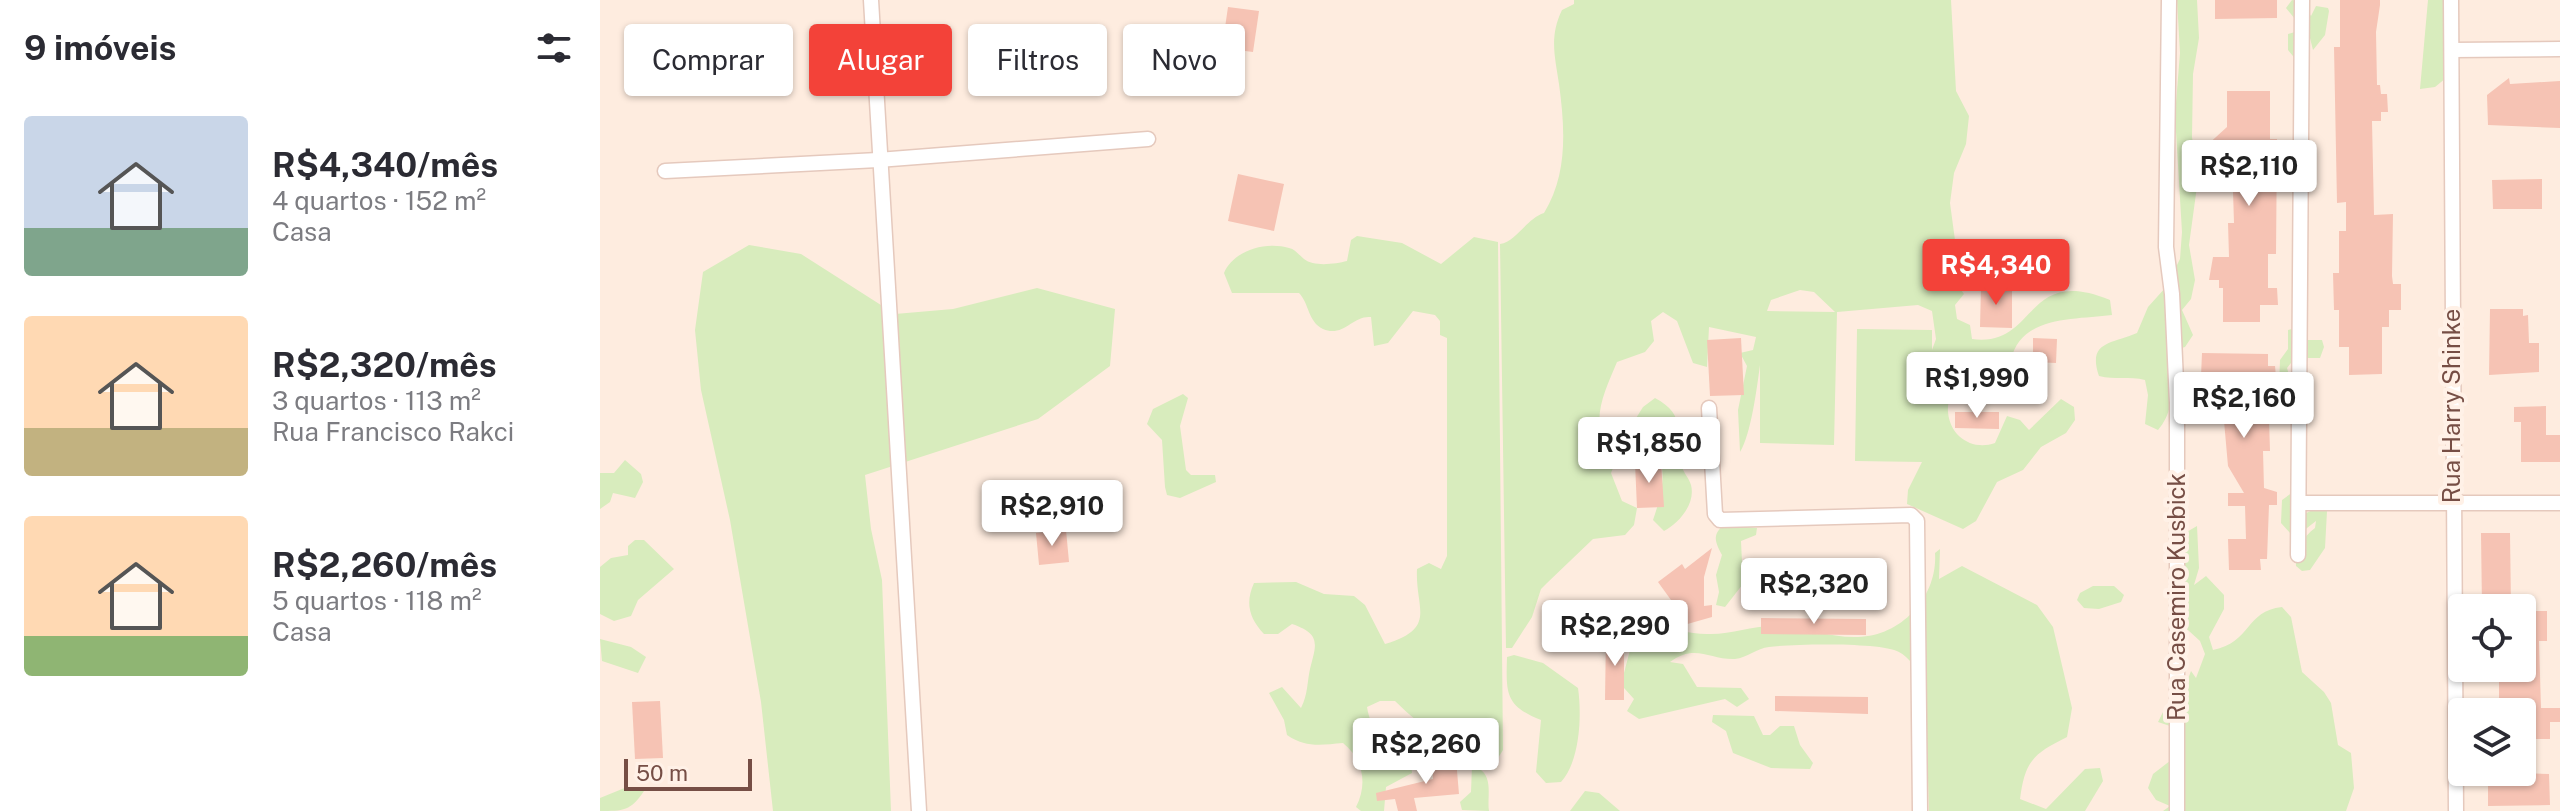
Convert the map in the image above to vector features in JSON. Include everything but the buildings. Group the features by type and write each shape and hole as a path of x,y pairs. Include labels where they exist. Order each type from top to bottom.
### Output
{"street":[{"path":"871,0 878,160 919,811"},
{"name":"Rua Casemiro Kusbick","path":"2169,0 2166,247 2172,294 2177,403 2177,811"},
{"path":"2298,555 2302,0"},
{"name":"Rua Harry Shinke","path":"2451,0 2456,811"},
{"path":"2452,50 2560,49"},
{"path":"665,171 878,160 1148,139"},
{"path":"1709,408 1715,514 1720,520 1911,515 1917,521 1920,811"},
{"path":"2300,503 2560,503"}],"green space":[{"path":"1574,0 1951,0 1956,91 1969,116 1966,144 1954,173 1950,203 1959,270 1939,285 1956,283 1964,294 1955,305 1957,319 1970,325 1972,339 1993,338 2009,332 2046,299 2061,292 2082,292 2110,300 2112,315 2051,322 2026,335 2017,345 2011,360 1982,357 1958,374 1948,412 1953,429 1971,443 1995,443 2007,416 2020,420 2029,430 2061,399 2074,407 2075,420 2066,433 2041,447 2023,470 1997,482 1976,521 1963,529 1907,504 1908,490 1922,462 1855,461 1857,329 1932,330 1932,350 1936,339 1932,311 1918,305 1837,312 1834,445 1760,443 1760,365 1750,423 1740,452 1738,410 1747,366 1740,353 1753,350 1756,337 1709,327 1707,367 1693,363 1677,321 1663,312 1651,321 1654,341 1645,352 1617,362 1602,402 1599,422 1604,443 1614,433 1628,431 1643,407 1655,398 1665,405 1678,426 1682,466 1692,492 1688,506 1675,524 1664,531 1653,520 1661,493 1659,455 1642,438 1627,434 1611,473 1622,501 1637,508 1634,525 1625,535 1593,539 1547,583 1541,589 1532,617 1512,648 1506,648 1500,244 1544,213 1557,183 1563,134 1554,38 1562,10 1574,4","holes":["1800,290 1814,292 1835,312 1767,311 1771,300"]},
{"path":"2177,0 2197,0 2199,38 2193,74 2192,137 2198,179 2189,245 2195,280 2191,299 2182,310 2193,335 2185,347 2172,351 2171,403 2158,430 2145,424 2148,395 2145,380 2099,376 2096,356 2111,342 2137,333 2148,307 2166,287 2180,259 2182,232 2175,115 2180,53"},
{"path":"2292,0 2301,2 2311,16 2316,6 2328,8 2329,11 2325,35 2313,50 2310,38 2306,38 2297,61 2288,50 2288,34 2295,32 2295,19 2286,8"},
{"path":"2428,0 2456,0 2446,78 2435,87 2420,89"},
{"path":"1357,236 1402,243 1441,264 1474,237 1498,242 1503,750 1498,758 1484,755 1469,731 1456,723 1447,727 1431,727 1416,720 1395,701 1380,701 1367,707 1372,725 1382,740 1411,759 1412,773 1386,787 1384,811 1361,811 1356,807 1362,790 1362,772 1350,749 1343,743 1307,744 1287,735 1284,720 1269,693 1282,687 1301,708 1314,641 1308,632 1292,624 1278,634 1264,634 1252,616 1249,604 1254,583 1296,582 1324,594 1354,596 1365,605 1385,644 1402,638 1418,624 1417,569 1429,563 1441,569 1447,556 1447,338 1440,335 1440,321 1435,315 1413,311 1388,343 1374,346 1371,317 1359,319 1336,331 1323,329 1314,322 1299,293 1232,293 1224,273 1228,265 1242,254 1270,246 1291,249 1313,263 1347,261 1351,240"},
{"path":"749,245 801,254 895,314 953,309 1037,288 1115,309 1110,366 1038,419 865,475 871,529 882,580 891,811 773,811 761,702 730,520 701,390 695,330 703,272"},
{"path":"2299,327 2307,340 2322,340 2324,347 2320,358 2295,358 2287,368 2292,385 2306,395 2305,407 2292,417 2287,413 2279,387 2280,360 2288,349 2288,330"},
{"path":"1183,394 1188,398 1180,426 1186,470 1191,475 1215,475 1216,482 1180,498 1167,495 1162,440 1147,424 1153,409"},
{"path":"625,460 641,474 643,482 635,498 613,493 610,502 600,509 600,473 614,473"},
{"path":"2293,492 2308,495 2302,515 2319,507 2327,511 2325,548 2310,570 2302,571 2296,566 2296,560 2300,545 2315,528 2316,521 2298,535 2291,534 2281,523 2282,500"},
{"path":"1724,525 1757,528 1756,535 1741,541 1743,584 1725,607 1716,605 1719,592 1716,575 1722,555 1716,536"},
{"path":"2197,526 2199,568 2194,585 2206,576 2224,595 2224,609 2209,637 2213,650 2235,640 2261,614 2270,610 2282,607 2291,617 2302,672 2324,692 2331,703 2338,745 2351,753 2354,788 2346,811 2163,811 2170,806 2156,800 2148,788 2153,774 2175,757 2173,727 2158,722 2164,710 2177,709 2191,671 2196,678 2205,654 2200,641 2178,621 2181,547 2185,533"},
{"path":"635,540 644,540 674,569 638,600 631,616 614,621 600,614 600,567 611,558 628,555 628,546"},
{"path":"1940,549 1939,579 1962,566 2037,605 2053,627 2072,708 2067,737 2033,760 2025,776 2020,799 2046,809 2085,769 2100,768 2103,781 2085,811 1929,811 1925,679 1906,657 1889,649 1836,645 1780,646 1735,659 1687,654 1670,662 1683,664 1697,687 1741,688 1749,699 1737,707 1725,699 1639,719 1627,711 1634,699 1624,688 1624,673 1635,631 1653,628 1716,634 1773,626 1847,637 1874,635 1903,621 1924,598 1931,584 1935,553"},
{"path":"2093,586 2114,586 2124,595 2121,602 2099,609 2084,608 2077,600 2080,593"},
{"path":"600,639 631,647 646,657 638,673 602,661"},
{"path":"1514,655 1543,663 1578,688 1580,712 1576,750 1561,782 1546,783 1536,772 1541,720 1520,709 1510,697 1507,657"},
{"path":"1713,715 1754,716 1763,735 1770,735 1780,726 1794,726 1800,745 1813,763 1810,769 1771,768 1733,753 1726,731 1712,722"},
{"path":"1472,765 1487,778 1489,811 1462,810 1460,802 1471,792"},
{"path":"627,787 644,791 635,803 626,808 600,811 600,798"},
{"path":"1585,791 1599,793 1620,811 1570,811"}]}
